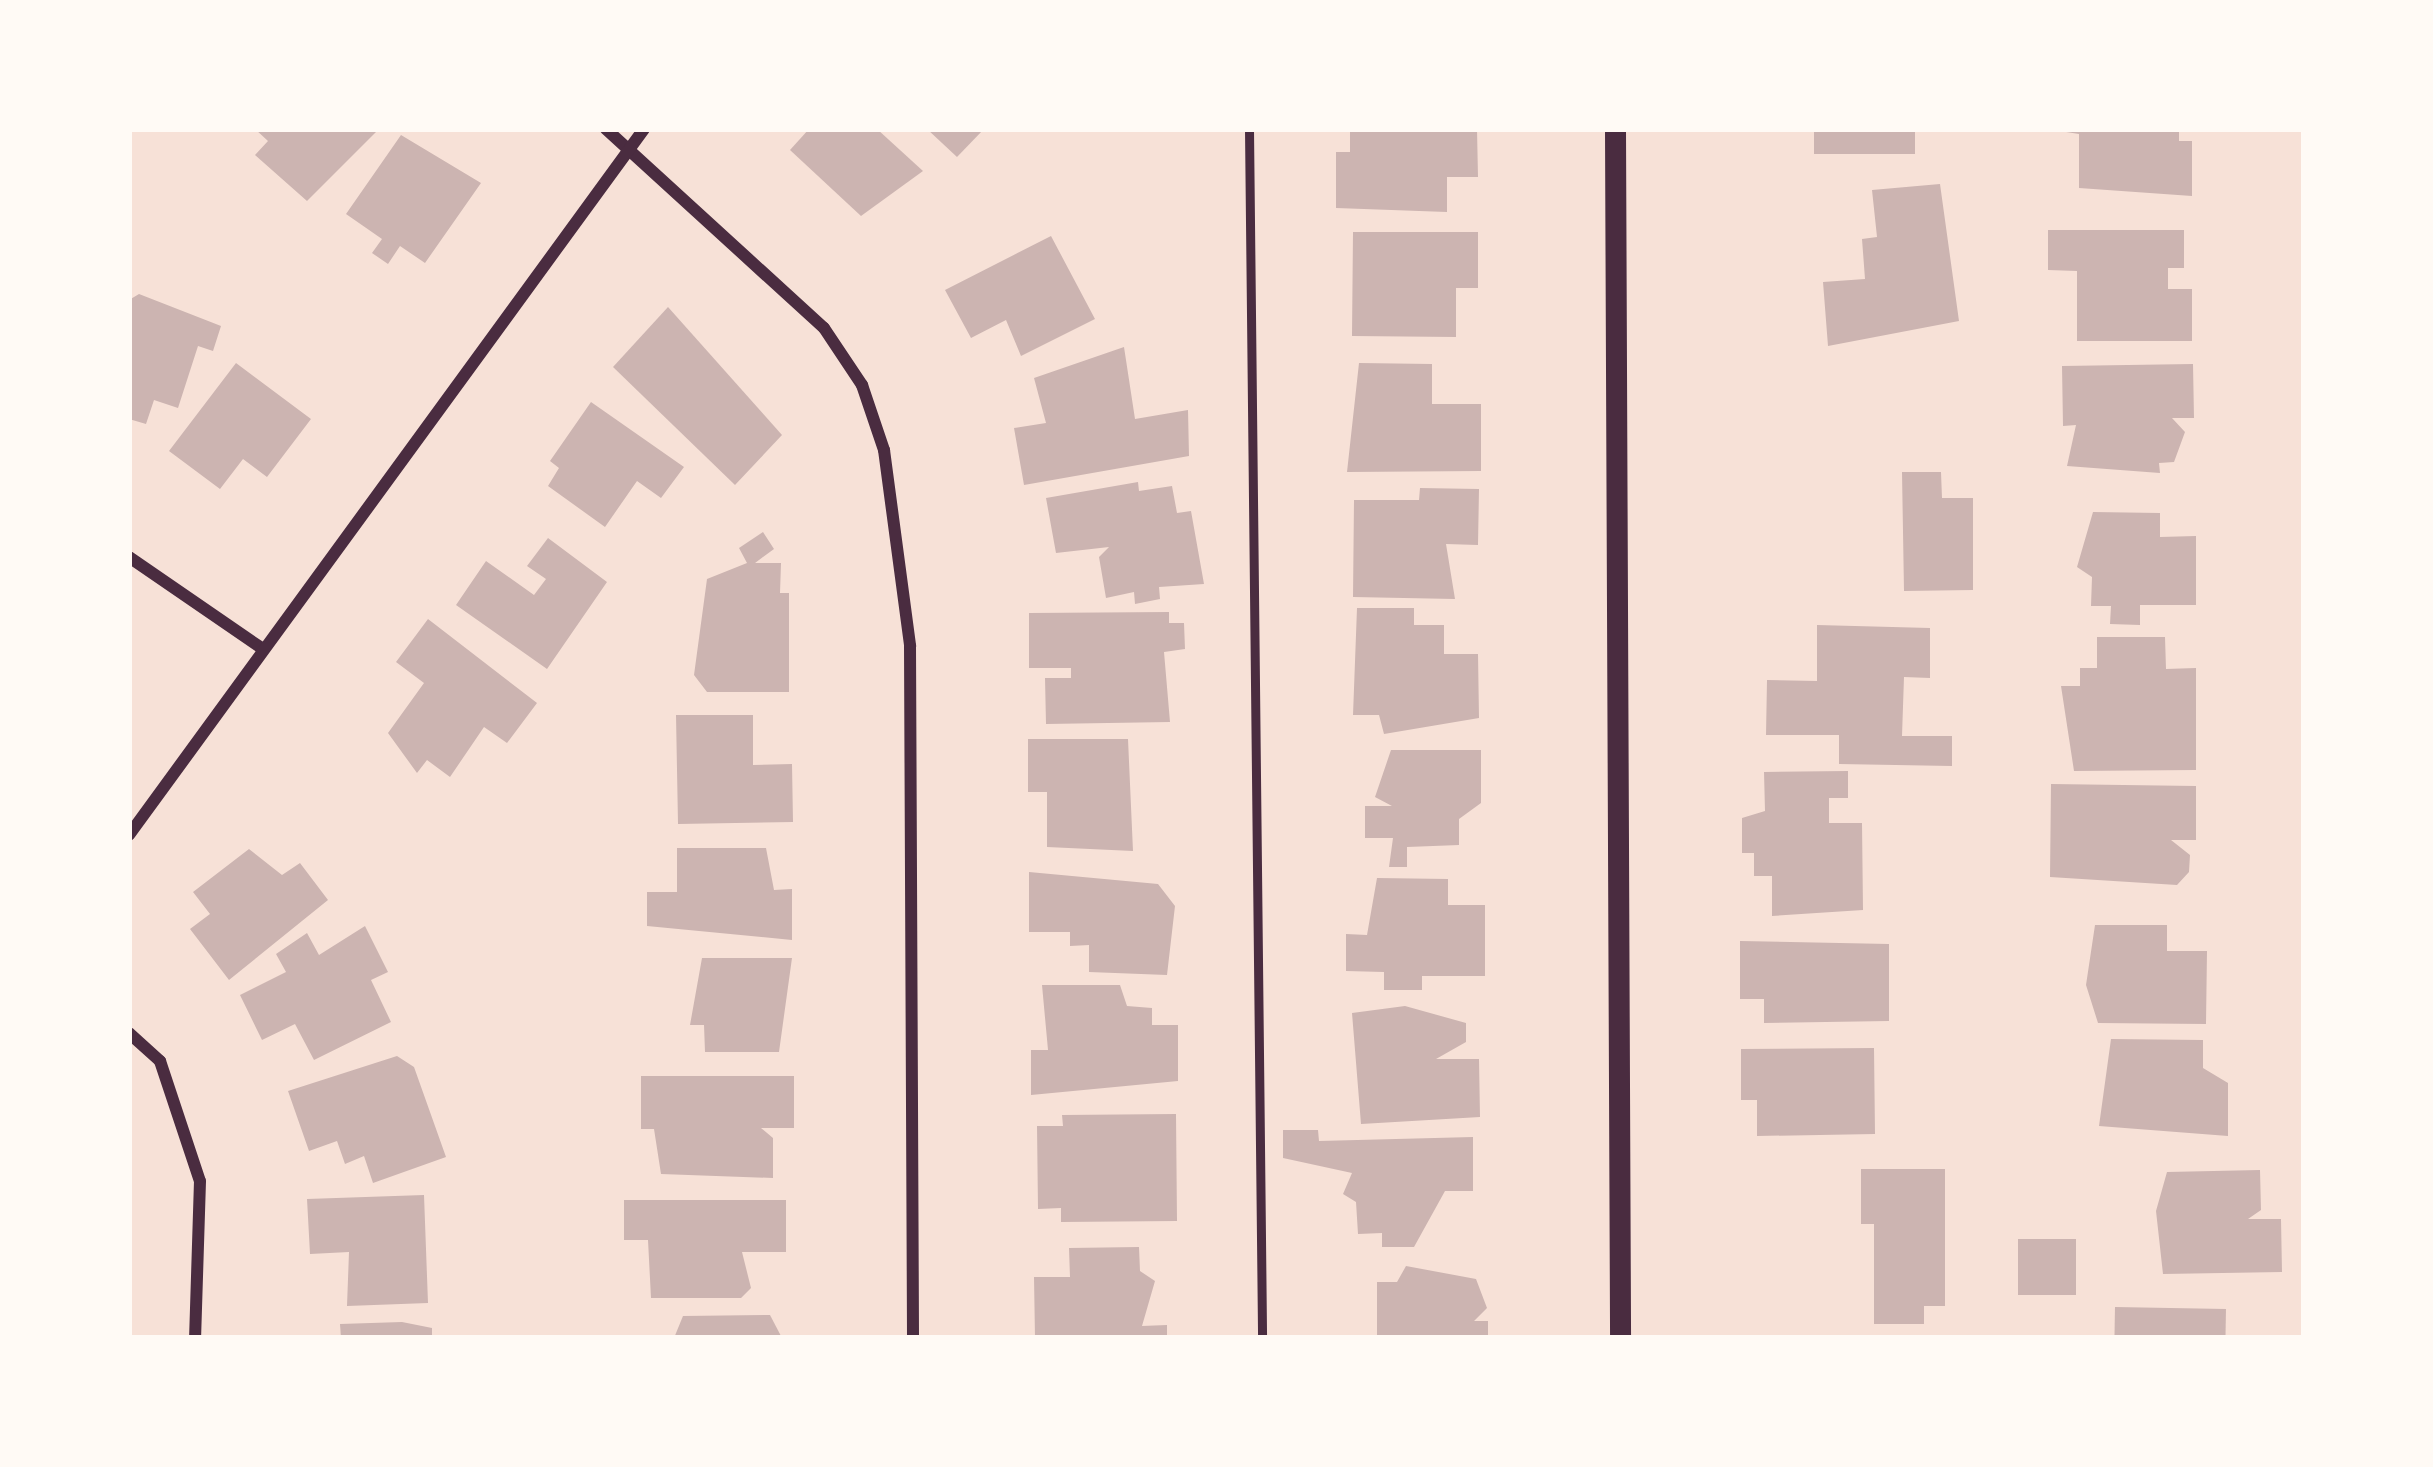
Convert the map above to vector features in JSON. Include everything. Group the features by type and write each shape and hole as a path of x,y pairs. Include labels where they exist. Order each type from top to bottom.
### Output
{"street":[{"path":"606,129 824,328 884,450 910,646 913,1338"},
{"path":"129,835 260,646 644,129"},
{"path":"1615,129 1620,1338"},
{"path":"129,557 260,646"},
{"path":"129,1034 160,1061 200,1181 195,1338"}],"lane":[{"path":"1249,129 1262,1338"}],"building":[{"path":"255,129 379,129 307,201 255,155 268,141"},
{"path":"809,129 877,129 923,171 861,216 790,150"},
{"path":"927,129 984,129 957,157"},
{"path":"1350,129 1477,129 1478,177 1447,177 1447,212 1336,208 1336,152 1350,152"},
{"path":"1814,129 1915,129 1915,154 1814,154"},
{"path":"2047,129 2179,129 2179,141 2192,141 2192,196 2079,188 2079,134"},
{"path":"401,135 481,183 425,263 400,246 388,264 372,253 382,239 346,214"},
{"path":"1940,184 1959,321 1828,346 1823,282 1865,279 1862,239 1877,237 1872,190"},
{"path":"2048,230 2184,230 2184,268 2168,268 2168,289 2192,289 2192,341 2077,341 2077,271 2048,270"},
{"path":"1353,232 1478,232 1478,288 1456,288 1456,337 1352,336"},
{"path":"1051,236 1095,319 1021,356 1006,320 971,338 945,290"},
{"path":"139,294 221,326 213,351 198,346 178,408 154,400 146,424 129,419 129,300"},
{"path":"668,307 782,435 735,485 613,367"},
{"path":"1124,347 1135,419 1188,410 1189,456 1024,485 1014,428 1046,423 1034,378"},
{"path":"236,363 311,419 267,477 243,459 220,489 169,451"},
{"path":"1359,363 1432,364 1432,404 1481,404 1481,471 1347,472"},
{"path":"2193,364 2194,418 2172,418 2185,432 2174,462 2159,463 2160,473 2067,466 2076,425 2063,426 2062,366"},
{"path":"591,402 684,467 661,498 637,481 605,527 548,486 559,468 550,461"},
{"path":"1902,472 1941,472 1942,498 1973,498 1973,590 1904,591"},
{"path":"1138,482 1139,491 1172,486 1177,513 1191,511 1204,584 1159,587 1160,599 1135,604 1134,592 1106,598 1099,557 1109,547 1056,553 1046,498"},
{"path":"1420,488 1479,489 1478,545 1446,544 1455,599 1353,597 1354,500 1419,500"},
{"path":"2093,512 2160,513 2160,537 2196,536 2196,605 2140,605 2140,625 2110,624 2111,606 2091,606 2092,577 2077,567"},
{"path":"763,532 774,549 755,563 781,563 780,593 789,593 789,692 707,692 694,675 707,579 747,563 739,548"},
{"path":"548,538 607,582 547,669 456,605 486,561 534,595 546,579 527,566"},
{"path":"1357,608 1414,608 1414,625 1444,625 1444,654 1478,654 1479,718 1384,734 1379,715 1353,715"},
{"path":"1169,612 1169,623 1184,623 1185,649 1164,652 1170,722 1046,724 1045,678 1071,678 1071,668 1029,668 1029,613"},
{"path":"428,619 537,703 507,743 484,727 450,777 427,760 417,773 388,733 424,683 396,662"},
{"path":"1817,625 1930,628 1930,678 1904,677 1902,736 1952,736 1952,766 1839,764 1839,735 1766,735 1767,680 1817,681"},
{"path":"2097,637 2165,637 2166,669 2196,668 2196,770 2074,771 2061,686 2080,686 2080,668 2097,668"},
{"path":"676,715 753,715 753,765 792,764 793,822 678,824"},
{"path":"1028,739 1128,739 1133,851 1047,847 1047,792 1028,792"},
{"path":"1391,750 1481,750 1481,803 1459,819 1459,845 1407,847 1407,867 1389,867 1393,838 1365,838 1365,806 1392,806 1375,797"},
{"path":"1848,771 1848,798 1829,798 1829,823 1862,823 1863,910 1772,916 1772,876 1754,876 1754,853 1742,853 1742,818 1765,811 1764,772"},
{"path":"2051,784 2196,786 2196,840 2171,840 2190,855 2189,872 2177,885 2050,877"},
{"path":"677,848 766,848 774,890 792,889 792,940 647,926 647,892 677,892"},
{"path":"249,849 282,875 300,863 328,900 229,980 190,929 210,914 193,892"},
{"path":"1029,872 1158,884 1175,906 1167,975 1089,972 1089,945 1070,946 1070,932 1029,932"},
{"path":"1377,878 1448,879 1448,905 1485,905 1485,976 1422,976 1422,990 1384,990 1384,972 1346,971 1346,934 1367,935"},
{"path":"2095,925 2167,925 2167,951 2207,951 2206,1024 2098,1023 2086,985"},
{"path":"365,926 388,972 371,980 391,1022 314,1060 295,1024 262,1040 240,995 286,972 276,954 307,933 319,955"},
{"path":"1740,941 1889,944 1889,1021 1764,1023 1764,999 1740,999"},
{"path":"702,958 792,958 779,1052 705,1052 704,1025 690,1025"},
{"path":"1042,985 1120,985 1127,1006 1152,1008 1152,1025 1178,1025 1178,1081 1031,1095 1031,1050 1048,1050"},
{"path":"1405,1006 1466,1023 1466,1042 1436,1059 1479,1059 1480,1117 1361,1124 1352,1013"},
{"path":"2111,1039 2203,1040 2203,1068 2228,1083 2228,1136 2099,1126"},
{"path":"1874,1048 1875,1134 1757,1136 1757,1100 1741,1100 1741,1049"},
{"path":"397,1056 414,1067 446,1157 373,1183 364,1156 345,1164 337,1141 309,1151 288,1091"},
{"path":"641,1076 794,1076 794,1128 761,1128 773,1138 773,1178 661,1174 654,1129 641,1129"},
{"path":"1176,1114 1177,1221 1061,1222 1061,1208 1038,1209 1037,1126 1063,1126 1062,1115"},
{"path":"1283,1130 1318,1130 1319,1141 1473,1137 1473,1191 1445,1191 1414,1247 1382,1247 1382,1233 1358,1234 1356,1202 1343,1194 1352,1173 1283,1158"},
{"path":"1861,1169 1945,1169 1945,1306 1924,1306 1924,1324 1874,1324 1874,1224 1861,1224"},
{"path":"2260,1170 2261,1210 2248,1219 2281,1219 2282,1272 2163,1274 2156,1211 2167,1172"},
{"path":"424,1195 428,1303 347,1306 349,1252 310,1254 307,1199"},
{"path":"624,1200 786,1200 786,1252 742,1252 751,1288 741,1298 651,1298 648,1240 624,1240"},
{"path":"2018,1239 2076,1239 2076,1295 2018,1295"},
{"path":"1139,1247 1140,1271 1155,1281 1142,1326 1167,1325 1167,1338 1035,1338 1034,1277 1070,1277 1069,1248"},
{"path":"1406,1266 1476,1279 1487,1308 1474,1321 1488,1321 1488,1338 1377,1338 1377,1282 1397,1282"},
{"path":"2115,1307 2226,1309 2225,1338 2114,1338"},
{"path":"770,1315 782,1338 674,1338 683,1316"},
{"path":"402,1322 432,1328 432,1338 341,1338 340,1324"}]}
